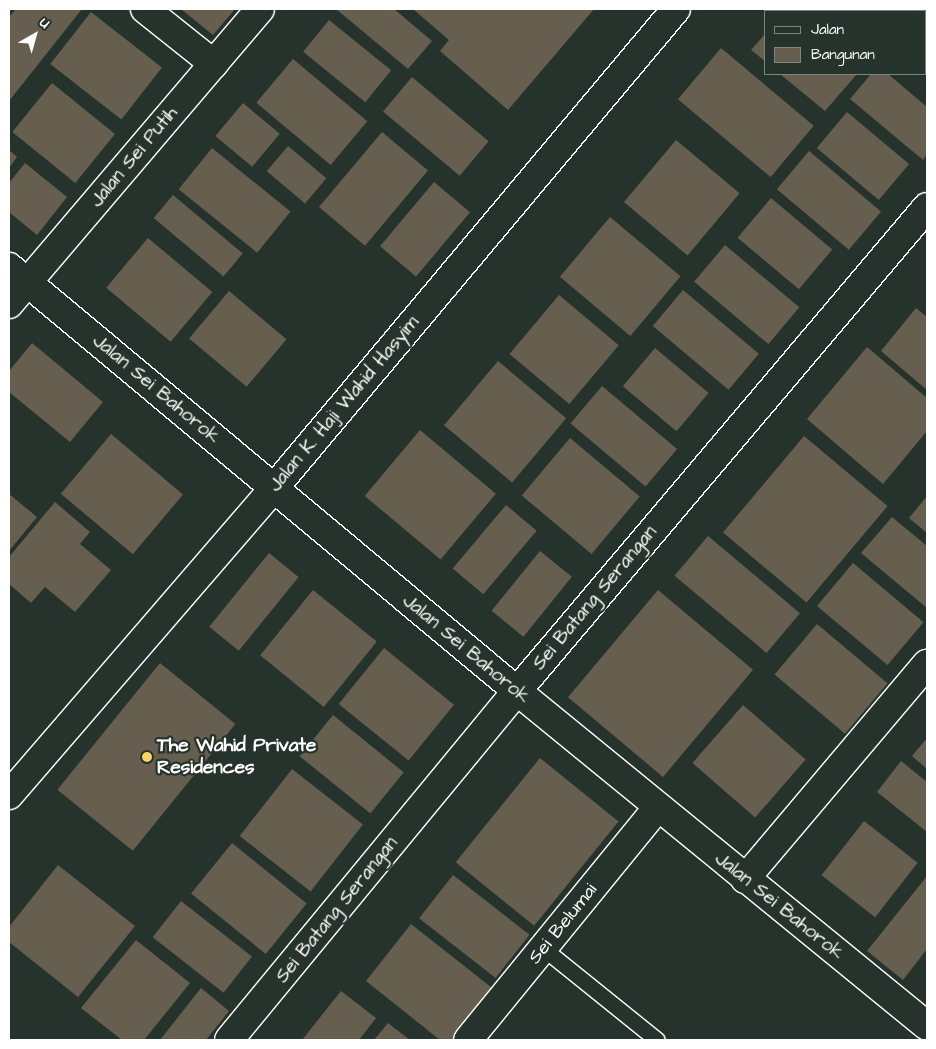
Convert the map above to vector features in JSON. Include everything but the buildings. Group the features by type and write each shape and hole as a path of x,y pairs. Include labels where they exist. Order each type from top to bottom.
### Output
{"street":[{"path":"145,9 214,64"},
{"name":"Jalan Sei Putih","path":"9,304 18,275 214,64 260,9"},
{"name":"Jalan K. Haji Wahid Hasyim","path":"9,795 274,488 676,9"},
{"name":"Sei Batang Serangan","path":"229,1040 517,691 927,207"},
{"name":"Jalan Sei Bahorok","path":"18,275 517,691 927,1026"},
{"path":"745,878 927,664"},
{"name":"Sei Belumai","path":"468,1040 658,807"}],"lane":[{"path":"543,948 657,1040"}],"place":[{"name":"The Wahid Private Residences","path":"147,757"}]}
